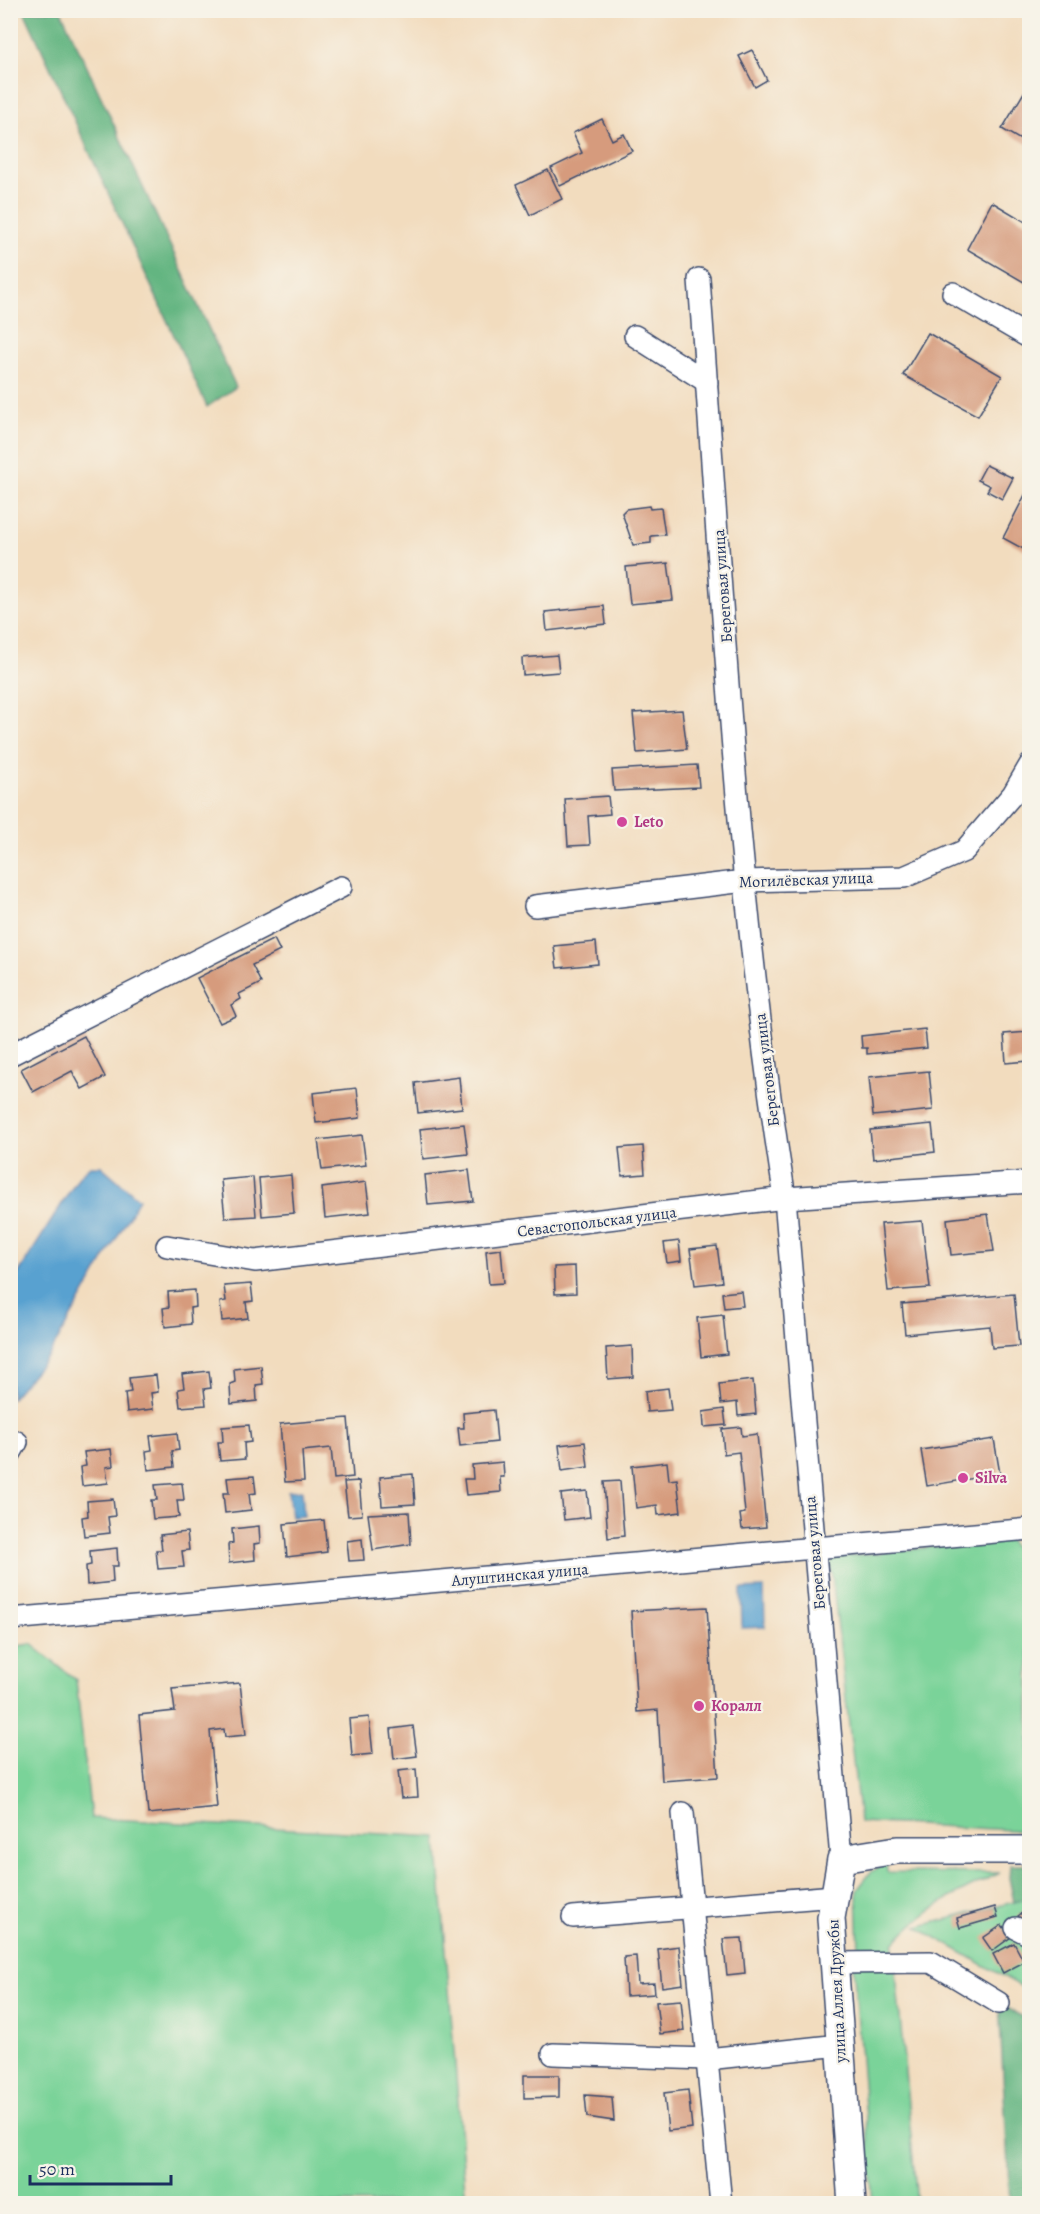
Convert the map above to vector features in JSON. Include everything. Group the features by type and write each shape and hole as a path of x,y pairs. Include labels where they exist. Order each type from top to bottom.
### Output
{"main road":[{"path":"842,1859 897,1850 1029,1850"},
{"name":"улица Аллея Дружбы","path":"842,1859 831,1918 852,2204"}],"street":[{"name":"Береговая улица","path":"699,279 745,881 773,1122 785,1198 842,1859"},
{"path":"953,292 1029,338"},
{"path":"635,336 707,382"},
{"name":"Могилёвская улица","path":"535,906 745,881 904,877 964,851 1012,794 1029,765"},
{"path":"10,1055 341,887"},
{"name":"Севастопольская улица","path":"167,1246 255,1261 785,1198 1029,1182"},
{"name":"Алуштинская улица","path":"10,1619 814,1550 1029,1529"},
{"path":"683,1813 721,2204"},
{"path":"573,1917 835,1896"},
{"path":"835,1963 931,1962 999,2003"},
{"path":"553,2054 707,2059 840,2045"}],"green space":[{"path":"24,11 61,11 236,387 207,407"},
{"path":"1008,1539 1028,1568 1029,1577 1029,1831 860,1822 830,1558"},
{"path":"31,1644 76,1680 91,1818 437,1837 466,2203 11,2203 10,1647"},
{"path":"886,1862 887,1872 1000,1873 929,1911 905,1931 894,1943 894,1949 859,1953 857,1890 871,1872"},
{"path":"1010,1865 1029,1865 1029,1898 1014,1902 1009,1878"},
{"path":"1029,1898 1029,1991 917,1927"},
{"path":"895,1962 917,2203 873,2203 853,1963"},
{"path":"999,2003 1029,2021 1029,2203 1010,2203"}],"water":[{"path":"90,1166 101,1166 139,1199 49,1355 11,1399 11,1285 80,1175"},
{"path":"302,1490 304,1516 291,1517 288,1491"},
{"path":"764,1588 765,1627 742,1628 741,1589"}],"building":[{"path":"752,50 767,80 755,87 739,56"},
{"path":"1029,84 1029,145 1002,129"},
{"path":"602,119 612,140 624,134 632,151 560,186 551,168 582,153 573,133"},
{"path":"548,170 562,199 530,215 516,185"},
{"path":"992,202 1029,224 1029,285 967,249"},
{"path":"928,333 1002,376 978,416 903,375"},
{"path":"986,465 1013,478 1002,499 987,491 990,486 978,480"},
{"path":"1029,487 1029,552 1003,538"},
{"path":"649,506 650,509 661,508 665,535 651,536 651,543 633,545 622,513 626,509"},
{"path":"668,563 673,600 630,604 626,567"},
{"path":"604,606 606,624 547,631 545,612"},
{"path":"557,655 559,672 523,675 522,658"},
{"path":"682,710 687,749 637,753 633,713"},
{"path":"697,765 699,787 614,791 612,770"},
{"path":"608,796 610,814 588,816 590,845 568,846 565,799"},
{"path":"274,939 280,951 252,965 261,983 239,994 241,999 231,1005 236,1016 220,1023 197,978"},
{"path":"596,942 598,964 557,968 554,946"},
{"path":"925,1029 927,1048 867,1054 867,1048 862,1048 861,1036"},
{"path":"1029,1032 1029,1061 1006,1063 1004,1034"},
{"path":"84,1036 105,1077 82,1089 72,1071 33,1092 21,1069"},
{"path":"929,1071 933,1110 873,1116 869,1077"},
{"path":"459,1077 462,1108 418,1113 415,1083"},
{"path":"357,1088 360,1118 316,1123 313,1093"},
{"path":"464,1124 468,1154 423,1159 420,1129"},
{"path":"932,1124 935,1152 873,1159 870,1130"},
{"path":"362,1135 366,1165 322,1170 318,1140"},
{"path":"643,1146 645,1174 622,1176 619,1148"},
{"path":"469,1170 473,1201 428,1205 425,1175"},
{"path":"291,1175 294,1213 262,1216 259,1178"},
{"path":"253,1177 256,1216 225,1218 221,1180"},
{"path":"366,1182 370,1213 325,1218 322,1188"},
{"path":"988,1214 994,1251 951,1255 947,1219"},
{"path":"922,1221 930,1288 888,1291 881,1224"},
{"path":"679,1241 681,1261 667,1263 664,1243"},
{"path":"717,1246 722,1282 695,1285 690,1249"},
{"path":"501,1249 504,1283 489,1284 486,1251"},
{"path":"575,1266 576,1293 555,1294 554,1267"},
{"path":"251,1284 253,1301 246,1302 248,1318 222,1321 220,1302 226,1301 224,1286"},
{"path":"195,1290 196,1307 190,1308 191,1324 165,1327 163,1308 169,1307 168,1292"},
{"path":"741,1291 743,1306 724,1308 722,1293"},
{"path":"1014,1294 1019,1346 992,1348 990,1326 905,1334 902,1304"},
{"path":"723,1315 727,1354 701,1357 697,1318"},
{"path":"632,1346 633,1377 608,1379 606,1348"},
{"path":"261,1366 263,1384 256,1385 257,1401 231,1404 230,1384 235,1382 234,1369"},
{"path":"209,1371 211,1388 204,1389 206,1405 180,1407 178,1389 184,1388 182,1374"},
{"path":"156,1375 158,1392 151,1393 153,1409 127,1412 125,1393 131,1392 129,1378"},
{"path":"753,1380 756,1414 738,1416 737,1402 721,1404 719,1384"},
{"path":"668,1388 671,1410 647,1412 645,1391"},
{"path":"724,1409 726,1425 704,1427 703,1412"},
{"path":"494,1410 497,1442 460,1446 458,1428 464,1428 463,1413"},
{"path":"348,1418 353,1477 334,1479 331,1448 302,1451 304,1481 285,1482 280,1424"},
{"path":"249,1425 251,1442 244,1443 245,1459 220,1461 218,1442 223,1442 222,1427"},
{"path":"741,1427 742,1436 757,1434 766,1527 742,1529 740,1514 745,1513 739,1452 724,1454 722,1429"},
{"path":"177,1433 179,1450 172,1451 174,1467 148,1470 146,1451 152,1450 150,1436"},
{"path":"994,1439 1000,1474 927,1486 921,1450"},
{"path":"585,1442 588,1467 562,1471 559,1445"},
{"path":"111,1449 113,1466 106,1467 108,1483 82,1486 80,1467 86,1466 84,1452"},
{"path":"503,1462 504,1477 500,1477 501,1492 466,1495 464,1479 473,1479 472,1465"},
{"path":"667,1462 669,1480 677,1479 681,1512 658,1515 657,1505 636,1508 632,1466"},
{"path":"413,1474 415,1504 382,1506 380,1477"},
{"path":"254,1476 256,1493 249,1494 251,1510 225,1513 223,1493 229,1493 227,1478"},
{"path":"359,1481 362,1515 348,1516 344,1482"},
{"path":"620,1481 624,1536 608,1538 604,1482"},
{"path":"182,1483 184,1500 177,1500 179,1517 153,1519 151,1500 157,1500 155,1485"},
{"path":"587,1491 590,1517 564,1520 561,1494"},
{"path":"113,1499 115,1516 108,1517 110,1533 84,1536 82,1517 88,1516 87,1501"},
{"path":"409,1512 411,1544 373,1550 368,1514"},
{"path":"324,1520 327,1552 287,1557 284,1524"},
{"path":"259,1526 260,1543 254,1544 255,1560 229,1563 228,1544 233,1543 232,1529"},
{"path":"187,1532 189,1550 182,1551 184,1567 158,1569 156,1550 162,1550 160,1535"},
{"path":"362,1539 364,1560 349,1561 347,1541"},
{"path":"117,1548 118,1566 112,1566 113,1582 87,1585 86,1566 91,1565 90,1551"},
{"path":"707,1607 718,1777 662,1781 658,1710 637,1712 631,1611"},
{"path":"240,1683 246,1735 225,1737 224,1729 210,1731 217,1807 148,1814 139,1715 175,1711 172,1689"},
{"path":"369,1717 373,1754 352,1756 349,1719"},
{"path":"413,1726 417,1756 394,1759 391,1729"},
{"path":"416,1769 418,1797 401,1798 398,1771"},
{"path":"995,1907 998,1917 960,1928 957,1918"},
{"path":"1029,1907 1029,1923 1026,1926 1018,1916"},
{"path":"1002,1925 1011,1937 992,1951 983,1938"},
{"path":"742,1938 745,1973 727,1975 723,1939"},
{"path":"1014,1943 1024,1962 1003,1973 993,1954"},
{"path":"679,1946 683,1984 662,1987 658,1949"},
{"path":"636,1956 638,1984 654,1983 655,1994 626,1996 624,1957"},
{"path":"681,2000 684,2031 660,2034 656,2002"},
{"path":"524,2075 559,2075 559,2097 524,2098"},
{"path":"688,2090 692,2128 668,2131 664,2093"},
{"path":"585,2095 612,2097 614,2121 587,2117"}],"place":[{"name":"Leto","path":"622,822"},
{"name":"Silva","path":"963,1478"},
{"name":"Коралл","path":"699,1706"}]}
